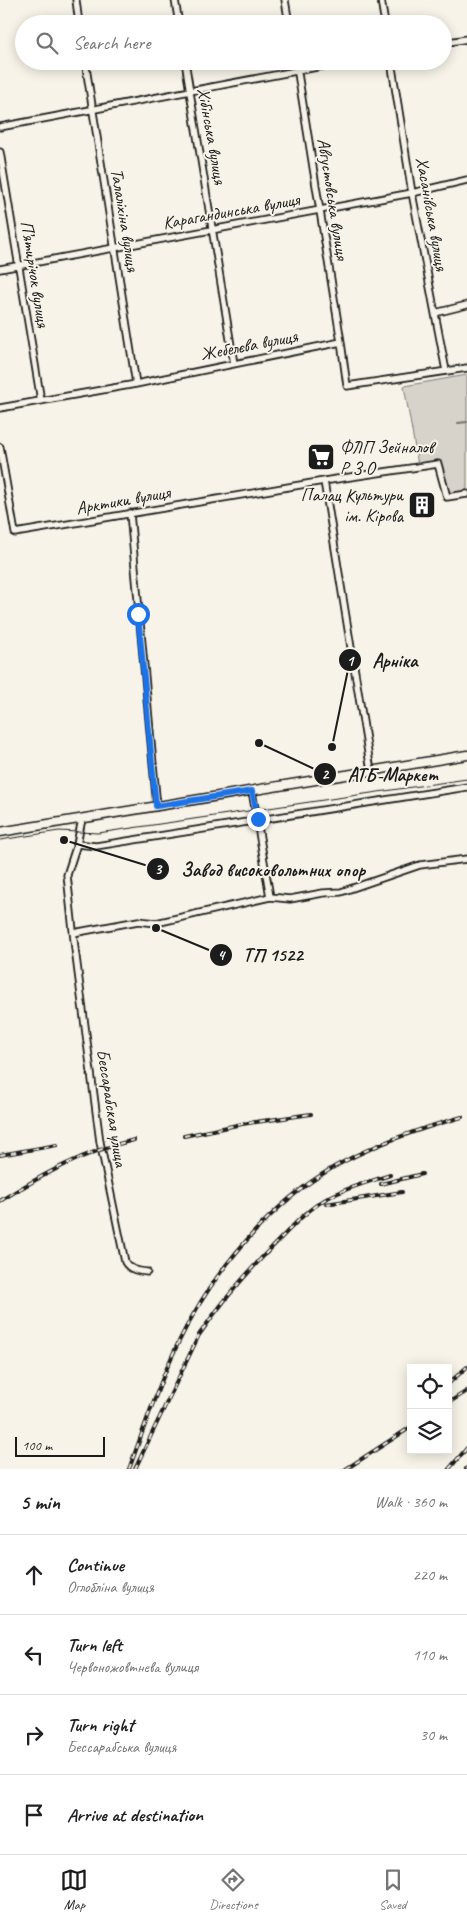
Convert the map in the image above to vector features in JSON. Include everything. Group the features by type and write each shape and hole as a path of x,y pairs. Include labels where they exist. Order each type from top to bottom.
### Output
{"main road":[{"path":"0,832 467,756"}],"street":[{"path":"76,0 78,15"},
{"path":"175,0 178,15"},
{"path":"285,0 288,15"},
{"path":"382,0 384,15"},
{"path":"452,42 467,39"},
{"name":"Талаліхіна вулиця","path":"86,70 136,384"},
{"name":"Хібінська вулиця","path":"185,70 234,364"},
{"path":"0,128 302,70"},
{"name":"Хасанівська вулиця","path":"392,70 412,193 446,371"},
{"name":"Августовська вулиця","path":"297,71 341,342"},
{"name":"П’ятирічок вулиця","path":"0,152 41,401"},
{"name":"Карагандинська вулиця","path":"0,269 213,228 412,193 467,180"},
{"path":"435,313 467,305"},
{"path":"341,342 347,386 467,368"},
{"name":"Жебелєва вулиця","path":"0,408 136,384 341,342"},
{"name":"Арктики вулиця","path":"0,446 15,533 324,481 438,464 447,497 467,494"},
{"path":"324,481 371,771"},
{"path":"130,513 156,806"},
{"path":"77,844 96,846 467,787"},
{"path":"252,791 270,897"},
{"name":"Бессарабская улица","path":"82,819 77,844 67,875 101,1149 125,1262 128,1267 134,1270 147,1272"},
{"path":"73,933 138,921 156,923 270,897 290,899 341,892 420,865 467,859"}],"shaded area":[{"path":"467,375 467,493 448,495 439,462 418,465 404,386"}],"waterway":[{"path":"458,423 467,422"}],"tram line":[{"path":"0,840 59,831 98,833 467,779"}],"railway":[{"path":"184,1136 242,1124 311,1114"},
{"path":"129,1469 158,1391 183,1333 222,1270 258,1228 300,1190 322,1174 345,1161 403,1136 462,1117"},
{"path":"0,1201 81,1157 134,1140"},
{"path":"0,1155 57,1145"},
{"path":"381,1184 422,1174"},
{"path":"135,1469 199,1335 237,1285 269,1250 313,1208 341,1192 390,1175"},
{"path":"326,1204 402,1192"},
{"path":"452,1380 467,1367"},
{"path":"452,1400 467,1391"},
{"path":"346,1469 407,1430"},
{"path":"449,1469 467,1448"}],"place":[{"name":"ФЛП Зейналов Р З О","path":"321,457"},
{"name":"Палац Культури ім. Кірова","path":"422,505"},
{"name":"АТБ-Маркет","path":"259,743"},
{"name":"Арніка","path":"332,747"},
{"name":"Завод високовольтних опор","path":"64,840"},
{"name":"ТП 1522","path":"156,928"}],"route":[{"path":"138,614 156,806 252,791 258,819"}]}
